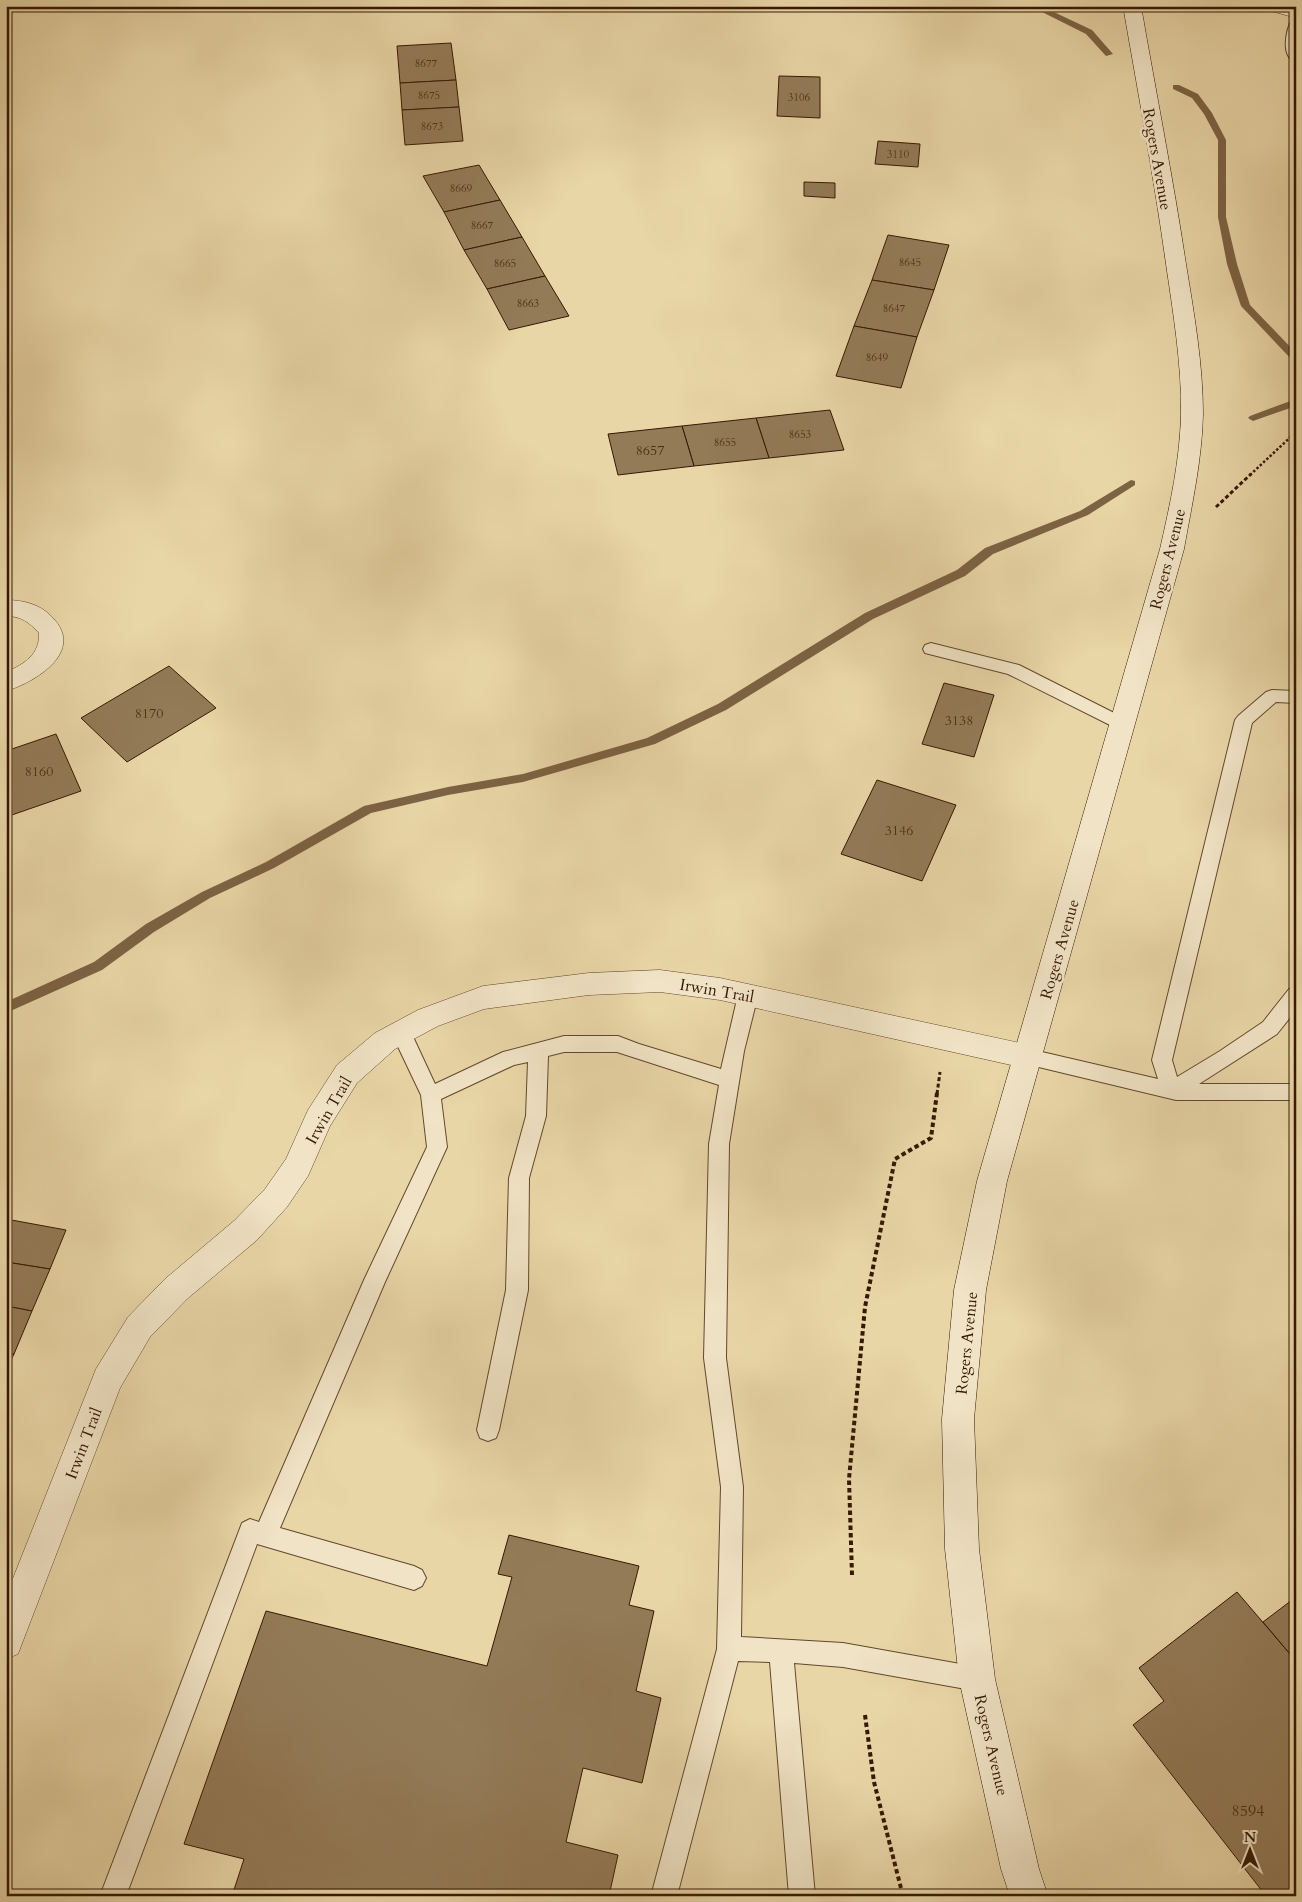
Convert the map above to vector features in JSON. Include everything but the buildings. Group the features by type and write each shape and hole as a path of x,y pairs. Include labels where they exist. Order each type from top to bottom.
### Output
{"main road":[{"name":"Rogers Avenue","path":"1029,1896 1020,1869 977,1679 962,1548 958,1419 970,1290 992,1181 1029,1057 1172,549 1185,484 1192,413 1186,328 1132,6"},
{"path":"1274,6 1296,13"},
{"path":"6,608 16,608 40,617 51,630 51,647 40,663 23,676 6,682"},
{"name":"Irwin Trail","path":"6,1642 107,1380 139,1327 176,1289 246,1230 276,1198 296,1167 318,1119 347,1074 385,1041 428,1018 483,998 590,984 660,981 720,989 1029,1057"}],"lane":[{"path":"1296,22 1290,41 1296,58"},
{"path":"931,649 1013,669 1122,724"},
{"path":"1171,1090 1162,1060 1244,720 1272,696 1296,697"},
{"path":"1171,1090 1227,1057 1270,1028 1296,995"},
{"path":"664,1896 729,1649 732,1488 715,1358 719,1144 734,1052 748,996"},
{"path":"265,1535 374,1280 437,1147 431,1096 401,1032"},
{"path":"431,1096 510,1058 564,1044 618,1044 634,1051 729,1080"},
{"path":"488,1430 517,1290 519,1178 536,1116 538,1051"},
{"path":"1029,1057 1171,1090 1296,1092"},
{"path":"113,1896 250,1532 414,1578"},
{"path":"729,1649 781,1650 843,1655 977,1679"},
{"path":"781,1650 802,1896"}],"path":[{"path":"1172,549 1296,432"},
{"path":"852,1575 849,1479 865,1307 896,1160 931,1138 944,1039"},
{"path":"865,1715 874,1782 903,1896"}],"waterway":[{"path":"1034,6 1089,32 1109,54"},
{"path":"1176,87 1195,96 1208,113 1222,140 1222,217 1232,264 1246,306 1296,359"},
{"path":"1253,418 1296,402"},
{"path":"6,1008 98,966 150,928 206,895 270,865 368,809 448,791 523,778 651,741 722,707 869,616 961,573 989,551 1084,513 1131,483"}]}
